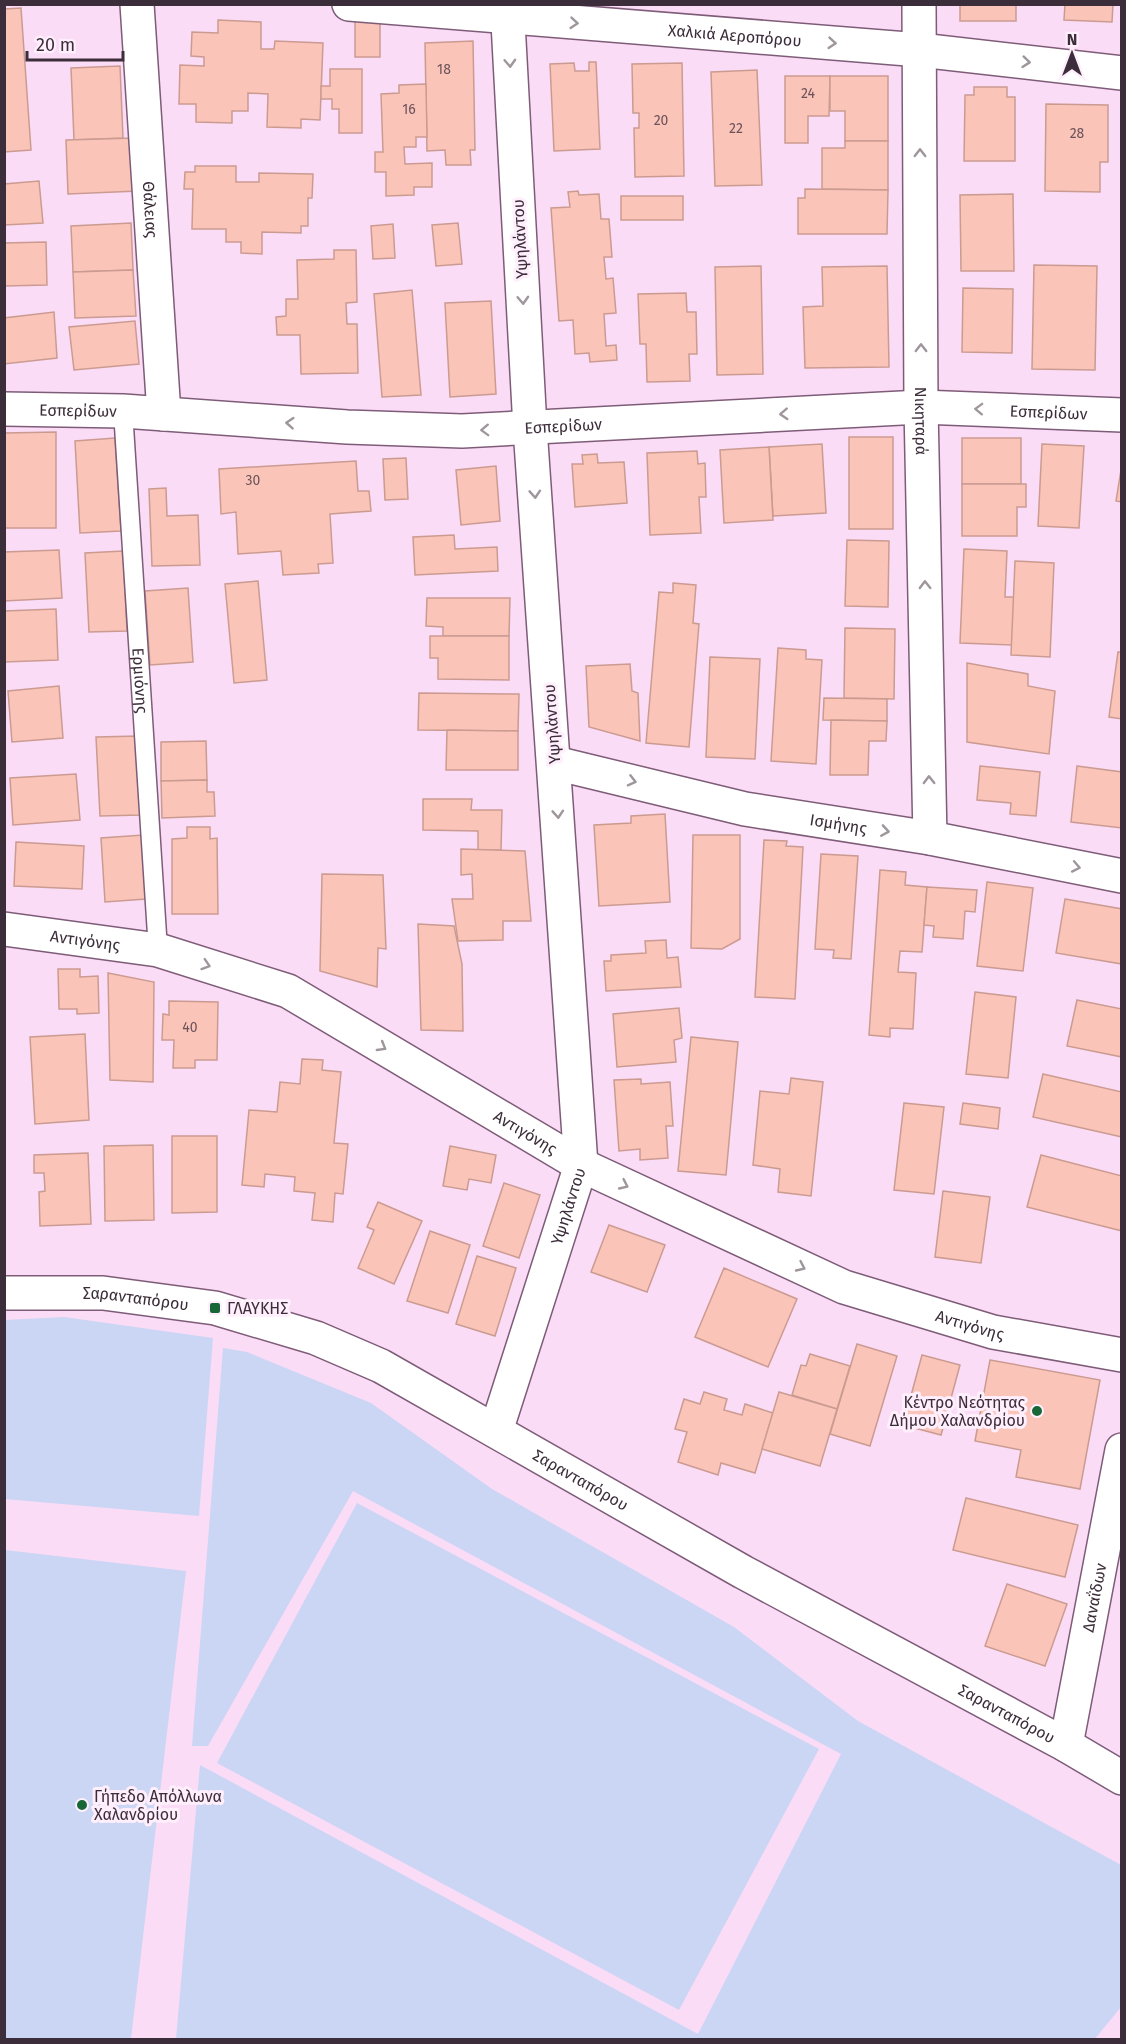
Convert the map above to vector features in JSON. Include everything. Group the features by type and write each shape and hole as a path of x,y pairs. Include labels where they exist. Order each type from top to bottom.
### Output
{"street":[{"name":"Θάλειας","path":"137,4 164,414"},
{"name":"Χαλκιά Αεροπόρου","path":"349,4 507,11 920,50 1122,73"},
{"name":"Νικηταρά","path":"919,4 921,407 930,838"},
{"name":"Υψηλάντου","path":"496,1431 580,1165 555,762 530,428 507,11"},
{"name":"Εσπερίδων","path":"4,409 123,411 347,427 462,430 921,407 1122,415"},
{"name":"Ισμήνης","path":"555,762 745,809 930,838 1122,876"},
{"name":"Αντιγόνης","path":"4,929 158,950 288,991 580,1165 844,1287 993,1332 1122,1355"},
{"name":"Σαρανταπόρου","path":"4,1293 49,1291 140,1296 215,1308 316,1338 381,1366 764,1583 1066,1745 1122,1778"},
{"name":"Δαναΐδων","path":"1066,1745 1122,1450"}],"lane":[{"name":"Ερμιόνης","path":"123,411 158,950"}],"shaded area":[{"path":"64,1317 213,1338 199,1516 5,1499 5,1320"},
{"path":"223,1348 247,1352 371,1403 492,1489 734,1627 858,1721 1121,1865 1121,2007 1094,2040 176,2039 200,1765 698,2034 841,1754 353,1491 208,1746 192,1746"},
{"path":"357,1503 819,1749 679,2010 217,1763"},
{"name":"Γήπεδο Απόλλωνα Χαλανδρίου","path":"5,1550 186,1571 131,2039 5,2039"}],"building":[{"path":"960,4 1016,4 1016,21 960,21"},
{"path":"1065,4 1113,4 1112,22 1064,20"},
{"path":"21,8 31,150 4,152 4,9"},
{"path":"218,20 261,22 261,49 274,49 275,41 323,43 320,120 301,119 301,128 267,127 268,94 248,93 248,111 232,111 232,123 196,122 196,104 179,104 180,65 204,66 204,57 191,56 192,32 218,33"},
{"path":"355,21 380,21 380,57 355,57"},
{"path":"473,41 475,150 470,150 471,165 446,165 445,150 427,151 425,43"},
{"path":"589,62 596,62 600,149 554,151 550,64 574,63 575,71 589,71"},
{"path":"682,63 684,176 635,177 634,128 639,128 639,113 633,113 632,64"},
{"path":"120,66 123,138 74,140 71,68"},
{"path":"330,69 362,69 362,133 339,133 339,109 332,109 332,99 321,99 321,86 330,86"},
{"path":"757,70 762,185 715,186 711,72"},
{"path":"785,76 830,76 829,116 808,116 808,143 785,143"},
{"path":"830,76 888,76 888,141 845,141 845,111 830,111"},
{"path":"426,84 427,137 416,137 416,147 404,147 405,164 432,163 432,187 414,187 414,195 386,196 386,172 375,172 375,152 383,152 381,94 399,93 399,85"},
{"path":"974,87 1007,87 1007,97 1015,97 1015,161 964,161 965,95 974,95"},
{"path":"1046,104 1108,105 1108,162 1100,162 1100,192 1045,191"},
{"path":"136,138 138,191 68,194 66,140"},
{"path":"845,141 888,141 888,190 822,189 822,148 845,148"},
{"path":"195,166 236,166 236,182 259,182 259,173 313,174 312,198 308,198 308,226 301,226 301,233 262,232 262,254 241,253 241,242 226,242 226,229 192,229 193,189 184,189 185,172 195,172"},
{"path":"39,181 43,223 4,225 4,184"},
{"path":"805,189 888,190 887,234 798,234 798,198 805,198"},
{"path":"578,191 579,195 599,194 601,219 609,219 612,257 604,257 606,279 613,278 616,313 604,314 606,346 616,345 617,360 590,362 589,353 575,354 573,320 559,321 551,208 570,207 568,192"},
{"path":"1013,194 1014,271 961,271 960,195"},
{"path":"621,196 683,196 683,220 621,220"},
{"path":"131,223 133,270 73,272 71,226"},
{"path":"458,223 462,264 436,266 432,225"},
{"path":"393,224 395,258 373,259 371,226"},
{"path":"46,242 47,285 4,286 4,243"},
{"path":"334,250 356,250 357,302 346,303 347,324 357,324 358,373 301,374 300,335 277,335 276,317 286,316 286,299 298,299 297,260 334,259"},
{"path":"1034,265 1097,266 1095,370 1032,369"},
{"path":"761,266 763,374 717,375 715,267"},
{"path":"887,266 889,367 805,368 803,307 823,306 822,267"},
{"path":"133,270 136,316 75,318 73,272"},
{"path":"963,288 1013,289 1012,353 962,352"},
{"path":"412,290 421,395 382,397 374,294"},
{"path":"686,293 687,312 696,312 697,354 689,354 690,381 647,382 646,344 640,344 638,294"},
{"path":"491,301 496,394 450,397 445,303"},
{"path":"54,312 57,358 4,364 4,318"},
{"path":"135,321 139,364 74,370 69,327"},
{"path":"56,432 56,528 4,528 4,433"},
{"path":"849,437 893,437 893,529 849,529"},
{"path":"115,438 121,531 80,533 75,441"},
{"path":"962,438 1021,438 1021,484 962,484"},
{"path":"822,444 826,513 773,516 769,447"},
{"path":"1042,444 1084,446 1079,528 1038,526"},
{"path":"769,447 773,520 724,523 720,450"},
{"path":"697,451 698,464 705,463 706,497 699,497 701,533 650,535 647,453"},
{"path":"597,454 598,463 624,462 627,503 575,507 572,464 583,464 582,455"},
{"path":"406,458 408,499 385,500 383,459"},
{"path":"356,461 358,491 369,491 371,511 330,514 333,563 318,564 319,573 283,575 281,551 238,554 236,512 221,514 219,469"},
{"path":"1122,464 1122,502 1116,501"},
{"path":"496,466 500,521 461,525 456,470"},
{"path":"962,484 1026,484 1026,507 1017,507 1017,536 962,536"},
{"path":"166,488 167,516 198,515 200,565 152,566 149,489"},
{"path":"454,535 455,549 497,547 498,571 415,575 413,537"},
{"path":"847,540 889,541 888,607 845,606"},
{"path":"964,549 1007,551 1005,597 1014,597 1012,645 960,643"},
{"path":"59,550 62,598 4,601 4,552"},
{"path":"123,551 127,631 89,632 85,553"},
{"path":"1015,561 1054,563 1050,657 1011,655"},
{"path":"258,581 267,680 234,683 225,584"},
{"path":"673,583 696,585 693,623 699,624 689,747 646,743 659,592 673,593"},
{"path":"188,588 193,662 150,665 145,591"},
{"path":"427,598 510,598 509,636 443,636 443,627 426,626"},
{"path":"56,609 58,660 4,662 4,611"},
{"path":"845,628 895,629 894,699 844,698"},
{"path":"430,636 509,636 509,680 438,679 438,658 430,658"},
{"path":"778,648 806,650 806,659 822,660 816,764 771,761"},
{"path":"1118,652 1122,652 1122,719 1109,717"},
{"path":"710,657 760,659 755,759 706,757"},
{"path":"967,663 1028,674 1028,686 1055,691 1049,754 967,742"},
{"path":"630,664 632,691 638,693 640,741 589,727 586,666"},
{"path":"59,686 63,738 12,742 8,691"},
{"path":"419,693 519,694 518,731 418,730"},
{"path":"824,698 887,699 887,721 823,720"},
{"path":"831,720 887,721 886,741 869,741 868,775 830,775"},
{"path":"447,730 518,731 518,770 446,770"},
{"path":"138,736 141,815 100,816 96,737"},
{"path":"206,741 207,780 161,781 161,742"},
{"path":"980,766 1040,772 1036,816 1010,814 1011,803 977,800"},
{"path":"1077,766 1122,772 1122,828 1071,822"},
{"path":"76,774 80,820 13,825 10,778"},
{"path":"207,780 207,792 214,792 215,816 162,818 161,781"},
{"path":"423,799 472,799 471,810 502,810 501,850 478,850 478,831 423,830"},
{"path":"665,814 670,902 599,906 594,825 631,823 631,816"},
{"path":"187,827 210,827 210,839 217,838 218,914 172,914 172,839 187,838"},
{"path":"143,835 146,899 105,902 101,838"},
{"path":"693,835 740,835 740,939 722,949 691,948"},
{"path":"764,840 787,841 786,846 803,847 795,999 755,997"},
{"path":"16,842 84,846 82,889 14,886"},
{"path":"461,849 525,851 531,921 503,921 503,940 458,941 452,899 473,899 472,874 461,875"},
{"path":"821,854 858,856 851,959 833,958 834,950 815,949"},
{"path":"880,870 906,872 905,885 927,887 922,952 900,951 898,972 916,973 913,1029 890,1028 890,1037 869,1035"},
{"path":"322,874 383,875 386,949 378,948 377,987 320,971"},
{"path":"987,882 1033,888 1023,971 977,966"},
{"path":"927,887 977,890 975,912 965,911 963,939 933,937 934,926 924,925"},
{"path":"1065,899 1122,909 1122,964 1056,953"},
{"path":"418,924 454,926 462,964 463,1031 421,1030"},
{"path":"666,940 667,958 678,957 681,987 606,991 604,961 611,961 611,955 646,953 645,941"},
{"path":"58,969 80,969 80,977 98,976 99,1013 77,1014 77,1009 59,1009"},
{"path":"108,973 154,982 153,1082 110,1080"},
{"path":"975,992 1016,997 1008,1078 966,1074"},
{"path":"1077,1000 1122,1009 1122,1057 1067,1046"},
{"path":"169,1001 218,1002 217,1060 195,1060 195,1068 173,1068 174,1040 162,1040 163,1014 169,1015"},
{"path":"679,1008 682,1038 674,1040 676,1062 617,1067 613,1014"},
{"path":"85,1034 89,1120 35,1124 30,1037"},
{"path":"691,1037 738,1042 726,1175 678,1171"},
{"path":"302,1059 323,1060 322,1070 341,1072 334,1143 348,1144 343,1194 335,1193 333,1222 312,1220 315,1193 294,1191 295,1177 265,1174 264,1187 242,1185 249,1110 277,1112 280,1082 300,1084"},
{"path":"1043,1074 1122,1092 1122,1137 1033,1117"},
{"path":"791,1078 823,1082 811,1196 778,1192 780,1169 753,1165 760,1091 789,1094"},
{"path":"641,1079 641,1084 670,1082 673,1126 666,1126 668,1158 640,1160 640,1149 619,1151 614,1080"},
{"path":"904,1103 944,1107 934,1194 894,1190"},
{"path":"963,1103 1000,1108 998,1129 960,1124"},
{"path":"172,1136 217,1136 217,1212 172,1213"},
{"path":"153,1145 154,1220 105,1221 104,1146"},
{"path":"450,1146 496,1155 491,1183 469,1179 467,1190 443,1186"},
{"path":"88,1153 91,1224 40,1226 39,1192 45,1191 44,1173 34,1173 34,1155"},
{"path":"1041,1155 1122,1176 1122,1231 1027,1207"},
{"path":"504,1183 540,1195 519,1258 483,1246"},
{"path":"943,1191 990,1197 981,1263 935,1257"},
{"path":"378,1202 422,1221 394,1284 358,1268 374,1230 367,1227"},
{"path":"609,1225 665,1245 647,1292 591,1272"},
{"path":"430,1231 470,1245 448,1313 407,1301"},
{"path":"477,1256 516,1268 495,1336 456,1324"},
{"path":"724,1268 797,1299 768,1367 695,1337"},
{"path":"857,1344 897,1356 870,1446 830,1434"},
{"path":"810,1354 850,1366 837,1409 792,1395 801,1365 806,1366"},
{"path":"922,1355 960,1365 941,1435 903,1425"},
{"name":"Κέντρο Νεότητας Δήμου Χαλανδρίου","path":"990,1360 1100,1380 1080,1489 1016,1477 1021,1450 975,1441"},
{"path":"704,1392 727,1399 724,1410 742,1415 745,1404 773,1413 755,1473 721,1463 718,1475 678,1462 687,1432 675,1429 684,1399 700,1404"},
{"path":"779,1392 837,1409 820,1466 762,1449"},
{"path":"966,1498 1078,1525 1065,1577 953,1550"},
{"path":"1007,1584 1067,1604 1045,1666 985,1646"}],"place":[{"name":"ΓΛΑΥΚΗΣ","path":"215,1308"},
{"name":"Κέντρο Νεότητας Δήμου Χαλανδρίου","path":"1037,1411"},
{"name":"Γήπεδο Απόλλωνα Χαλανδρίου","path":"82,1805"}]}
